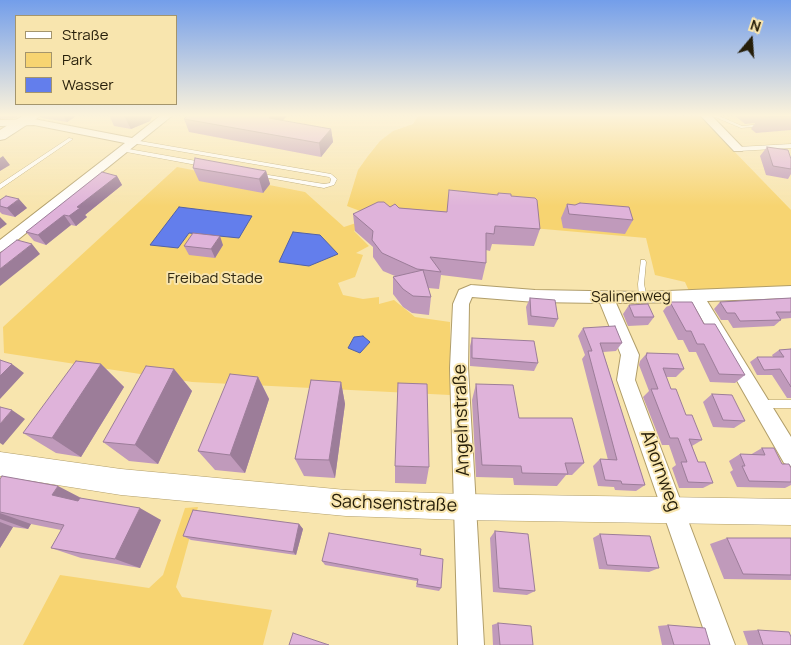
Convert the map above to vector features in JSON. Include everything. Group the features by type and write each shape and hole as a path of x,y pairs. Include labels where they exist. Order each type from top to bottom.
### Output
{"street":[{"path":"100,145 123,150"},
{"path":"0,247 130,145"},
{"path":"734,145 738,149"},
{"name":"Salinenweg","path":"471,291 536,296 606,298 791,292"},
{"name":"Angelnstraße","path":"471,291 464,294 459,368 471,645"},
{"path":"696,296 791,456"},
{"name":"Ahornweg","path":"606,298 630,355 626,380 722,645"},
{"name":"Sachsenstraße","path":"0,464 121,482 346,503 464,507 791,512"}],"lane":[{"path":"0,187 62,145"},
{"path":"152,145 331,176 334,179 332,184 324,186 251,172"},
{"path":"738,149 791,146"},
{"path":"123,150 205,164"},
{"path":"643,262 641,284 643,298"},
{"path":"761,404 791,404"}],"green space":[{"path":"377,145 728,145 791,210 791,286 689,291 685,282 655,275 646,238 360,211 347,206 358,170"},
{"name":"Freibad Stade","path":"177,167 305,192 344,227 356,223 362,227 354,231 369,246 356,253 363,255 355,277 338,283 343,295 363,299 379,297 379,304 394,300 415,317 450,322 450,395 192,382 4,353 3,327"},
{"path":"198,507 176,587 182,597 272,610 263,645 23,645 60,575 149,588 163,575 185,508"}],"water":[{"path":"179,207 252,216 239,238 189,233 178,248 150,245"},
{"path":"293,232 320,235 338,254 309,266 279,262"},
{"path":"363,336 370,342 360,353 348,348 354,337"}],"building":[{"path":"767,147 788,150 791,159 791,169 773,166"},
{"path":"195,158 266,171 259,179 193,168"},
{"path":"102,172 117,176 77,207 80,208 69,216 64,215 38,235 26,232"},
{"path":"449,190 498,195 498,193 511,194 511,196 535,198 537,200 540,229 495,226 494,234 486,233 486,263 430,257 441,272 417,269 382,253 372,240 373,231 353,214 378,202 384,202 390,207 395,204 399,208 447,212"},
{"path":"6,196 19,199 7,208 0,206 0,200"},
{"path":"580,203 629,207 633,220 569,214 567,204 575,205"},
{"path":"193,233 220,236 211,249 184,246"},
{"path":"17,240 32,244 0,269 0,253"},
{"path":"423,270 431,297 413,296 403,289 393,277"},
{"path":"530,298 555,300 558,319 531,316"},
{"path":"791,298 791,312 776,312 781,320 740,321 735,313 727,313 720,302"},
{"path":"670,302 692,302 704,324 715,324 745,375 719,374 704,344 697,344 691,331 686,331"},
{"path":"648,304 654,317 634,317 629,305"},
{"path":"615,326 622,343 600,343 645,485 622,484 621,481 605,480 600,459 617,460 588,351 592,351 583,328"},
{"path":"472,338 534,341 538,363 472,358"},
{"path":"791,349 791,387 780,369 764,370 757,357 784,357 779,350"},
{"path":"647,353 678,354 684,369 663,368 671,389 676,389 686,415 692,415 702,440 689,439 698,462 705,462 713,483 688,482 681,462 687,462 678,438 670,438 651,389 658,389 646,357"},
{"path":"0,360 12,364 0,376"},
{"path":"76,361 101,364 52,438 23,433"},
{"path":"146,366 174,369 135,445 103,442"},
{"path":"230,374 258,377 230,455 198,451"},
{"path":"311,380 341,382 329,460 295,459"},
{"path":"398,383 427,384 429,467 395,466"},
{"path":"476,384 513,385 519,418 572,418 584,463 565,463 568,474 522,473 521,466 482,465"},
{"path":"712,394 732,395 745,421 723,420"},
{"path":"0,407 12,410 0,424"},
{"path":"762,448 774,448 782,464 789,464 791,468 791,482 749,481 742,466 745,466 740,454 765,455"},
{"path":"2,476 58,486 52,495 78,501 80,498 140,508 115,559 51,548 64,525 0,512 0,479"},
{"path":"193,510 299,524 293,552 183,536"},
{"path":"495,531 528,534 535,591 499,588"},
{"path":"329,533 421,549 420,555 443,559 441,588 417,584 418,579 322,561"},
{"path":"600,534 650,536 659,568 607,565"},
{"path":"727,538 791,538 791,575 743,574"},
{"path":"498,623 531,626 533,645 500,645"},
{"path":"668,625 705,628 710,645 674,645"},
{"path":"758,630 789,632 791,645 763,645"},
{"path":"293,633 329,645 289,645"}]}
